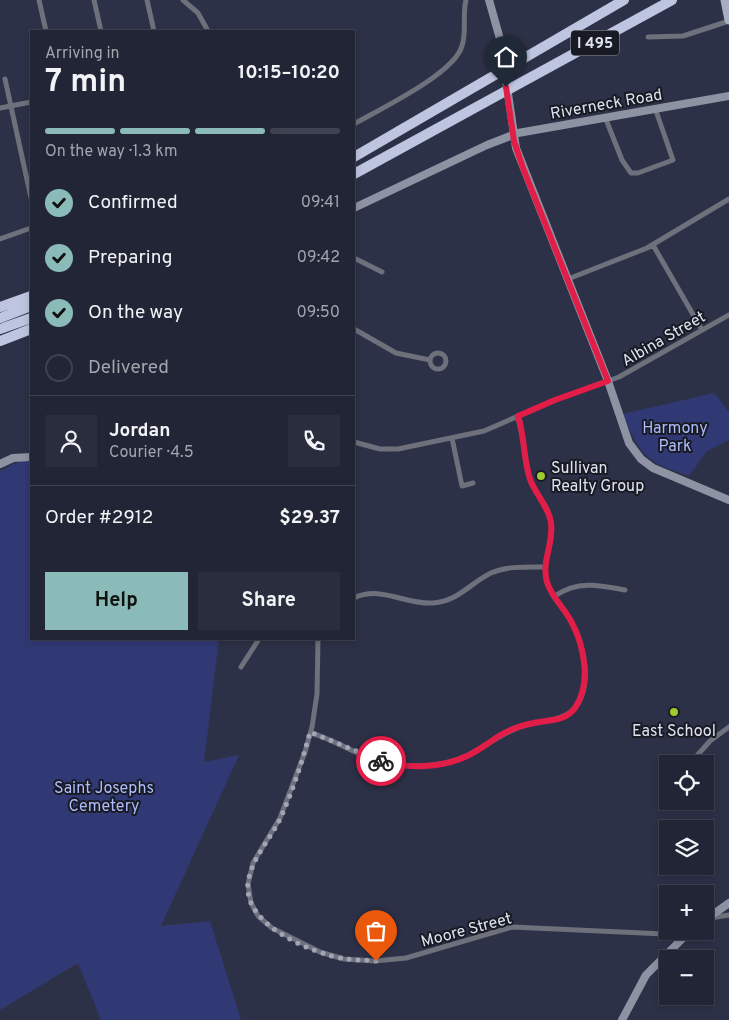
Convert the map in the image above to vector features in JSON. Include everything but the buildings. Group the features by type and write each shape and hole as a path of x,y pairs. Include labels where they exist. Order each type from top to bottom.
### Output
{"highway":[{"name":"I 495","path":"355,156 624,0"},
{"name":"I 495","path":"355,173 672,0"},
{"path":"0,307 30,296"},
{"path":"0,318 30,306"},
{"path":"0,338 30,319"},
{"path":"0,338 30,329"}],"main road":[{"path":"725,0 729,21"}],"street":[{"path":"39,0 46,30"},
{"path":"94,0 101,30"},
{"path":"148,0 154,30"},
{"path":"183,0 198,13 207,30"},
{"path":"355,123 436,76 454,62 463,46 466,0"},
{"path":"488,0 498,28 513,135 526,177 608,381 629,444 641,460 659,471 729,500"},
{"path":"648,37 684,36 729,21"},
{"path":"5,79 30,193"},
{"name":"Riverneck Road","path":"355,208 513,135 729,96"},
{"path":"0,108 30,102"},
{"path":"605,117 624,164 631,173 638,173 673,160 655,108"},
{"path":"568,279 653,245 729,199"},
{"path":"0,239 30,228"},
{"path":"653,245 702,330"},
{"path":"355,258 382,272"},
{"name":"Albina Street","path":"355,442 374,448 392,450 484,431 555,400 608,381 634,369 729,315"},
{"path":"355,330 396,353 430,360"},
{"path":"310,732 332,740 360,754 388,763 431,765 467,756 501,735 521,726 562,718 574,710 582,694 585,678 579,641 571,621 547,584 544,567 551,536 551,522 530,480 525,442 518,416"},
{"path":"452,438 462,486 473,483"},
{"path":"0,464 14,458 30,457"},
{"path":"355,598 377,592 415,602 433,603 462,594 488,574 500,569 544,567"},
{"path":"554,596 565,589 582,585 599,585 625,590"},
{"path":"241,667 258,640"},
{"name":"Moore Street","path":"318,640 316,694 310,732 294,784 280,818 253,864 248,884 251,903 258,916 272,928 297,942 344,958 376,961 406,958 512,928 544,927 659,932"},
{"path":"698,755 710,741 729,727"},
{"path":"714,914 729,903"},
{"path":"714,918 729,915"},
{"path":"622,1020 646,975 681,940"}],"green space":[{"name":"Harmony Park","path":"714,393 729,412 729,440 707,451 689,476 663,466 647,456 640,449 623,414"},
{"name":"Saint Josephs Cemetery","path":"30,462 30,640 219,640 204,762 239,755 161,926 210,921 241,1020 101,1020 78,963 0,1010 0,471 13,464"}],"way so far":[{"path":"376,961 344,958 320,952 272,928 258,916 251,903 248,884 253,864 280,818 294,784 310,732 381,761"}],"place":[{"name":"Sullivan Realty Group","path":"541,476"},
{"name":"East School","path":"674,712"}],"route":[{"path":"381,761 410,765 452,762 467,756 501,735 521,726 562,718 574,710 582,694 585,678 579,641 571,621 547,584 544,567 551,536 551,522 546,508 530,480 527,469 525,442 518,416 555,400 608,381 516,148 506,87"}]}
